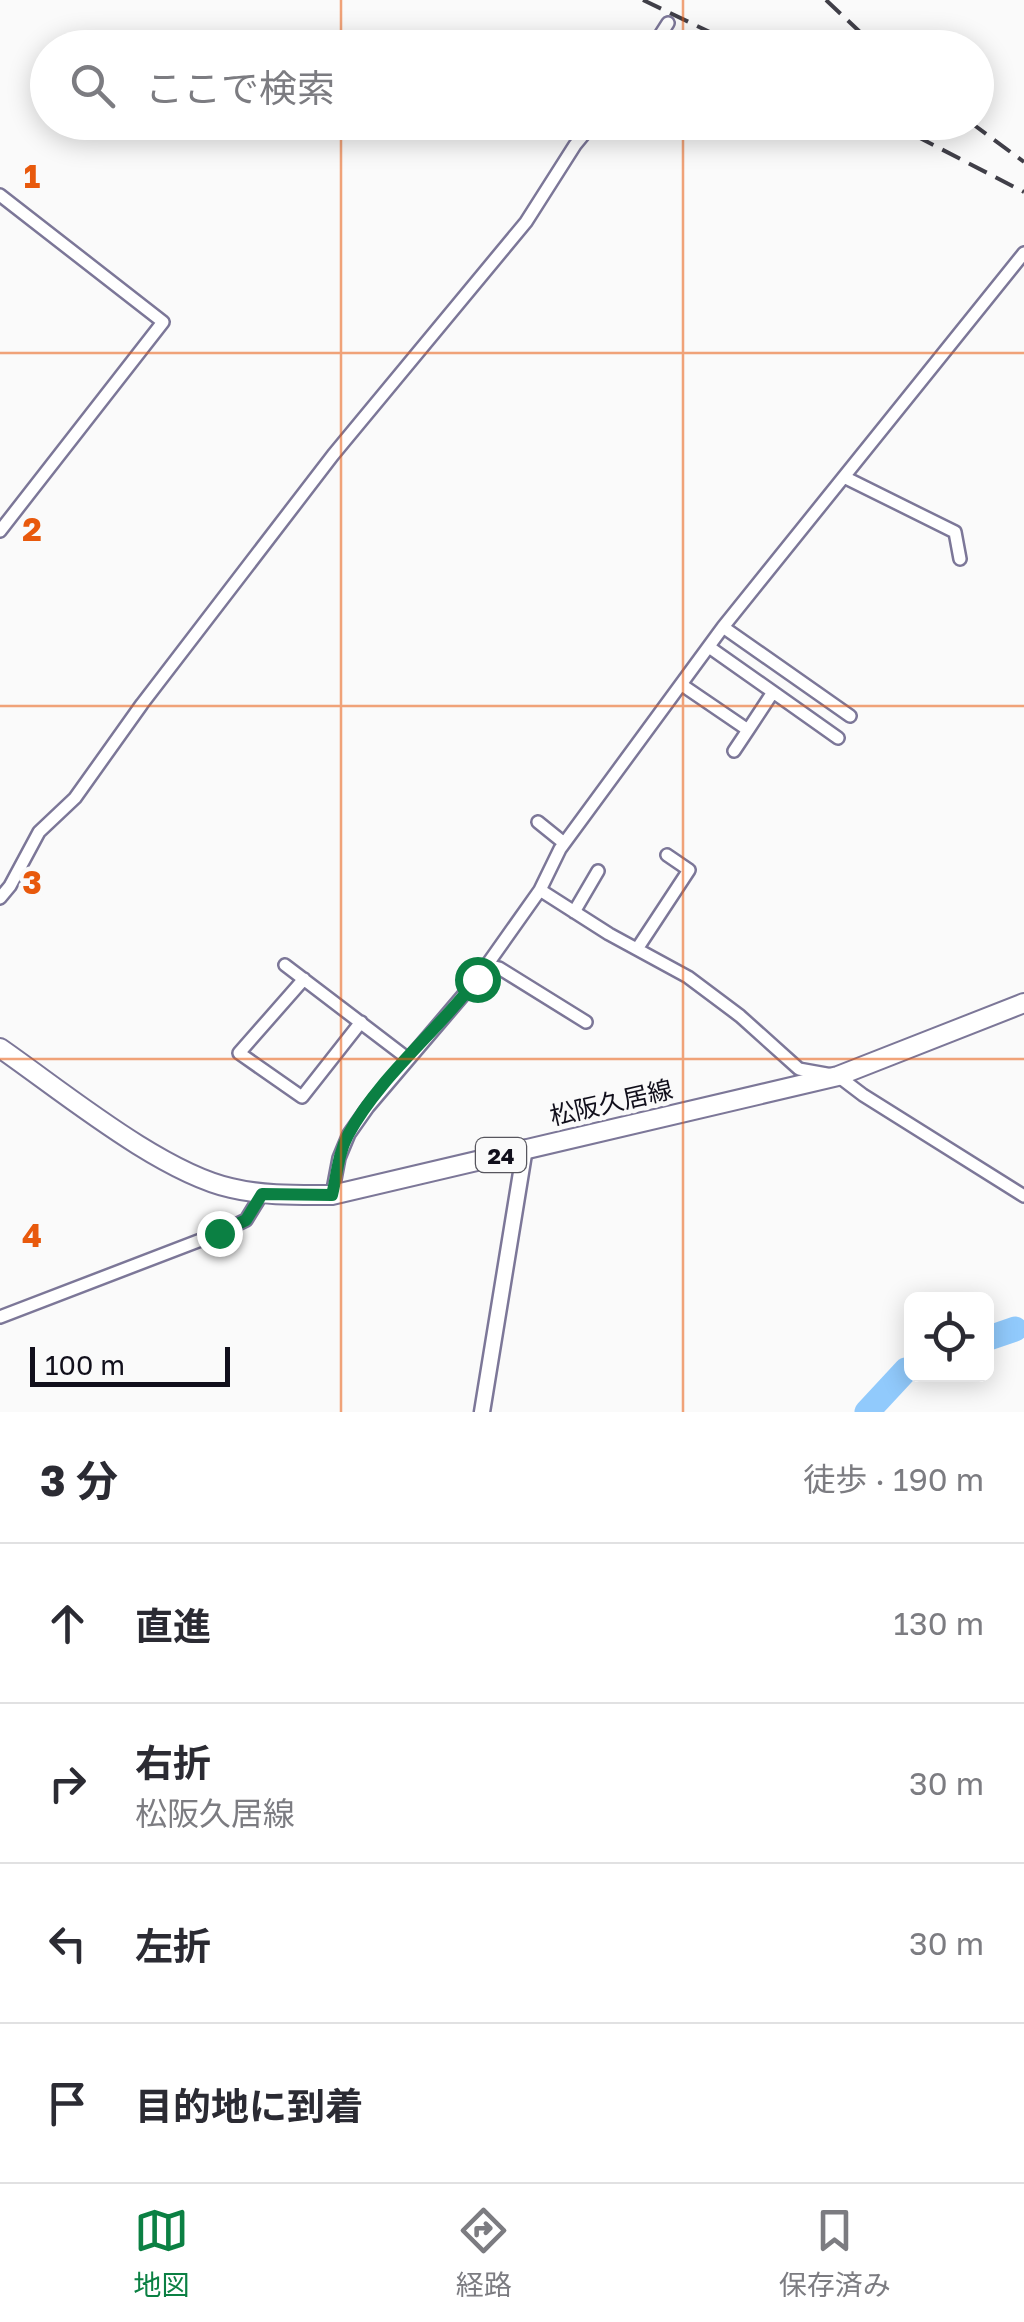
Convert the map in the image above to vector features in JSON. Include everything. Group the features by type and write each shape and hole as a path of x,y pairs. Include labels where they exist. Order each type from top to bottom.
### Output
{"main road":[{"name":"松阪久居線","path":"0,1048 168,1162 228,1188 262,1194 332,1195 838,1076 1024,1003"}],"street":[{"path":"664,30 668,24"},
{"path":"0,898 38,832 75,798 333,455 526,222 579,140"},
{"path":"0,195 163,322 0,532"},
{"path":"332,1195 339,1158 349,1134 487,965 540,890 564,844 723,627 1024,253"},
{"path":"844,477 955,532 960,559"},
{"path":"723,627 850,716"},
{"path":"709,648 838,738"},
{"path":"682,685 748,730"},
{"path":"734,750 773,692"},
{"path":"538,822 564,844"},
{"path":"637,949 689,870 667,856"},
{"path":"574,912 598,872"},
{"path":"540,890 688,976 799,1069 838,1076 1024,1196"},
{"path":"285,964 408,1058"},
{"path":"487,965 499,968 586,1022"},
{"path":"304,979 239,1053 302,1098 361,1022"},
{"path":"482,1412 526,1148"},
{"path":"0,1316 219,1233 246,1220 262,1194"}],"waterway":[{"path":"994,1336 1015,1329"},
{"path":"867,1412 904,1372"}],"railway":[{"path":"643,0 706,30"},
{"path":"826,0 858,30"},
{"path":"924,140 1024,192"},
{"path":"994,140 1024,162"}],"route":[{"path":"219,1233 246,1220 262,1194 332,1195 339,1158 349,1134 477,979"}]}
